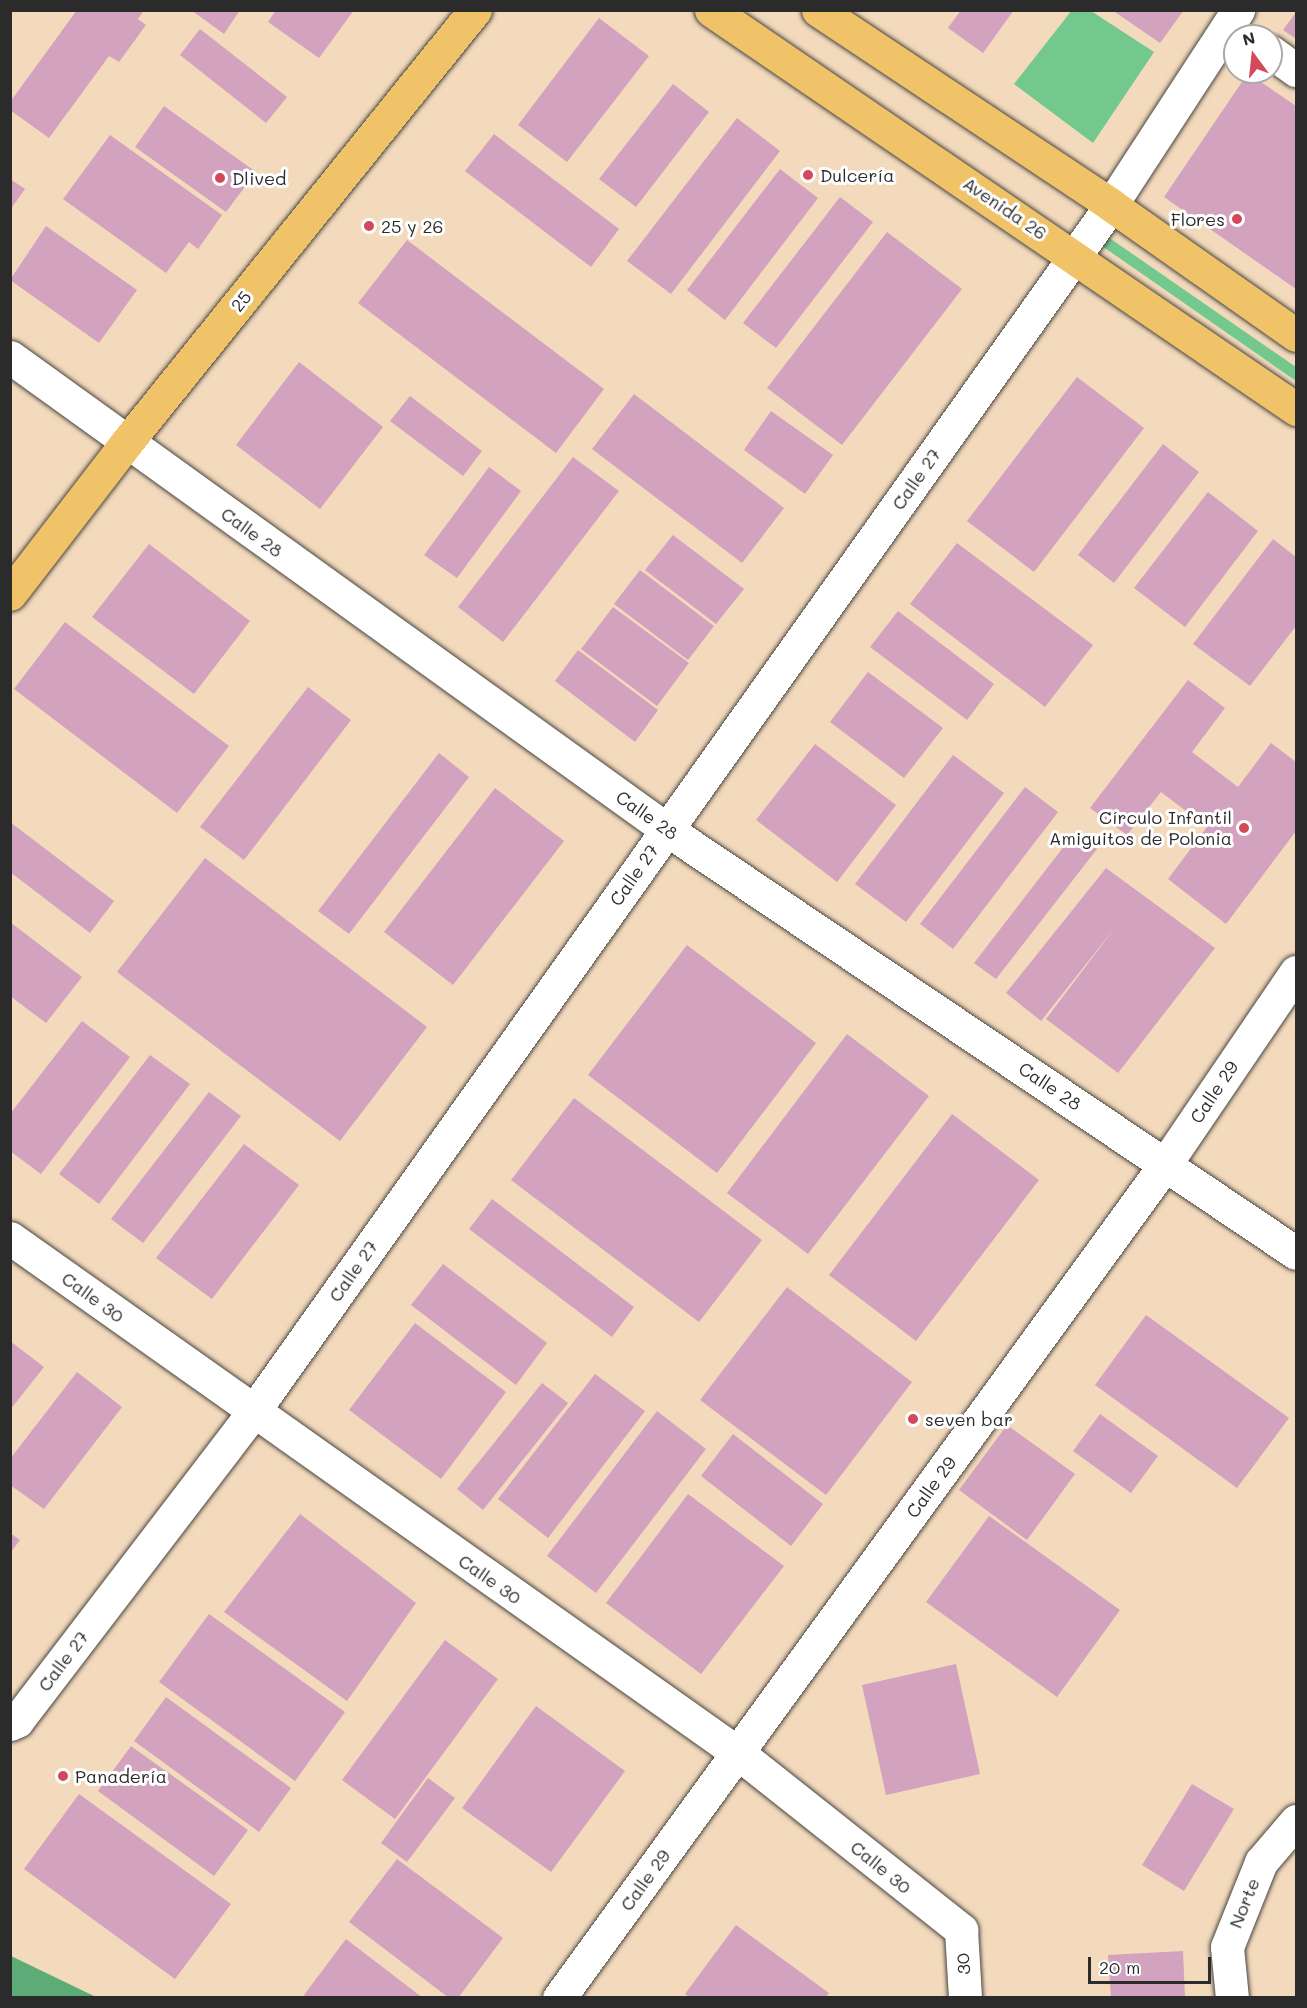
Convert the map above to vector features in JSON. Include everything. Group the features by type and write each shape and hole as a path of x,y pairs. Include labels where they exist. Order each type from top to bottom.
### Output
{"main road":[{"name":"25","path":"10,594 127,442 475,10"},
{"name":"Avenida 26","path":"711,10 1075,256 1296,409"},
{"path":"818,10 1112,205 1296,334"}],"street":[{"name":"Calle 27","path":"10,1724 17,1721 253,1412 1239,23"},
{"path":"1283,61 1296,70"},
{"name":"Calle 28","path":"10,357 666,830 1166,1163 1296,1253"},
{"name":"Calle 29","path":"559,1998 1166,1163 1296,972"},
{"name":"Calle 30","path":"10,1238 738,1753 961,1930"},
{"name":"Norte","path":"1232,1998 1227,1947 1261,1862 1296,1821"},
{"name":"30","path":"961,1930 965,1998"}],"green space":[{"path":"1072,10 1091,11 1154,52 1093,143 1014,84"},
{"path":"1108,237 1296,367 1296,381 1102,246"},
{"path":"11,1956 96,1997 11,1997"}],"building":[{"path":"77,10 144,10 138,19 146,25 119,62 109,56 49,138 10,110 10,102"},
{"path":"191,10 240,10 224,34"},
{"path":"276,10 354,10 319,58 268,22"},
{"path":"961,10 1014,10 983,53 948,28"},
{"path":"1112,10 1184,10 1160,43"},
{"path":"1296,12 1296,39 1283,30"},
{"path":"599,18 649,56 567,162 518,125"},
{"path":"200,29 287,97 266,123 180,55"},
{"path":"673,84 709,112 636,207 599,179"},
{"path":"1241,84 1264,84 1296,106 1296,289 1164,197"},
{"path":"164,106 256,172 226,212 135,147"},
{"path":"737,118 780,151 671,294 627,261"},
{"path":"494,134 619,229 591,267 465,171"},
{"path":"110,135 222,215 198,249 189,242 166,273 63,199"},
{"path":"780,169 818,198 725,320 687,290"},
{"path":"10,179 25,189 10,210"},
{"path":"840,197 873,222 776,348 743,323"},
{"path":"46,226 137,290 99,343 10,280"},
{"path":"887,232 962,289 842,445 767,388"},
{"path":"407,240 604,389 556,453 358,303"},
{"path":"299,362 383,427 320,509 236,445"},
{"path":"1077,377 1144,428 1034,572 967,521"},
{"path":"634,394 784,508 742,563 592,449"},
{"path":"410,396 482,451 463,476 390,421"},
{"path":"771,411 833,455 805,494 744,450"},
{"path":"1163,444 1199,472 1114,583 1078,555"},
{"path":"573,457 619,491 503,642 458,607"},
{"path":"489,467 521,491 457,578 424,555"},
{"path":"1208,492 1258,531 1185,627 1134,588"},
{"path":"673,535 744,589 716,624 645,570"},
{"path":"1273,539 1296,557 1296,626 1250,686 1193,644"},
{"path":"957,543 1093,645 1045,707 910,604"},
{"path":"149,544 250,621 194,694 92,617"},
{"path":"640,570 714,626 688,660 614,604"},
{"path":"613,607 689,663 657,706 581,649"},
{"path":"898,611 994,684 967,720 870,647"},
{"path":"65,622 229,746 177,813 14,689"},
{"path":"578,650 658,710 635,742 555,681"},
{"path":"868,672 943,728 904,778 830,722"},
{"path":"1188,680 1225,708 1192,752 1238,787 1271,743 1296,762 1296,831 1226,924 1168,879 1207,827 1161,792 1127,835 1090,808"},
{"path":"308,687 351,720 244,860 200,827"},
{"path":"815,744 896,805 837,882 756,820"},
{"path":"439,753 469,777 349,934 318,911"},
{"path":"953,755 1004,793 906,922 855,884"},
{"path":"1025,787 1058,812 953,949 920,924"},
{"path":"495,788 564,841 453,985 384,932"},
{"path":"10,822 114,901 90,933 10,872"},
{"path":"1075,832 1097,849 996,979 974,963"},
{"path":"205,858 427,1027 340,1141 117,972"},
{"path":"1106,868 1215,948 1118,1073 1046,1019 1117,925 1041,1021 1006,993"},
{"path":"10,922 82,977 46,1023 10,996"},
{"path":"687,945 816,1043 717,1173 588,1075"},
{"path":"82,1021 130,1057 41,1174 10,1151 10,1114"},
{"path":"847,1034 929,1096 808,1254 727,1193"},
{"path":"150,1055 190,1084 99,1204 59,1174"},
{"path":"209,1092 241,1116 143,1243 111,1219"},
{"path":"574,1098 762,1240 699,1322 511,1180"},
{"path":"952,1114 1039,1180 916,1341 829,1275"},
{"path":"244,1144 299,1185 212,1299 156,1258"},
{"path":"492,1199 634,1307 612,1337 469,1229"},
{"path":"443,1264 547,1343 516,1385 411,1305"},
{"path":"787,1287 912,1382 826,1495 700,1400"},
{"path":"1146,1315 1289,1418 1237,1488 1095,1385"},
{"path":"415,1323 506,1392 441,1479 349,1410"},
{"path":"10,1341 44,1367 10,1410"},
{"path":"77,1372 122,1407 44,1509 10,1485 10,1459"},
{"path":"595,1374 645,1411 548,1538 498,1499"},
{"path":"542,1383 568,1403 483,1510 457,1489"},
{"path":"657,1411 706,1449 596,1593 547,1556"},
{"path":"1100,1414 1158,1456 1131,1493 1073,1451"},
{"path":"1007,1425 1075,1474 1027,1540 959,1490"},
{"path":"733,1434 823,1504 791,1546 701,1476"},
{"path":"688,1494 784,1566 701,1674 606,1603"},
{"path":"300,1514 416,1603 347,1701 224,1612"},
{"path":"989,1516 1120,1610 1057,1697 926,1602"},
{"path":"10,1533 20,1540 10,1553"},
{"path":"209,1614 345,1712 295,1781 159,1682"},
{"path":"445,1640 498,1679 395,1819 342,1780"},
{"path":"956,1664 980,1774 886,1795 862,1685"},
{"path":"166,1697 291,1788 259,1832 134,1741"},
{"path":"536,1706 625,1771 551,1872 462,1808"},
{"path":"131,1746 248,1830 214,1876 98,1791"},
{"path":"428,1778 455,1798 407,1862 381,1843"},
{"path":"1192,1784 1234,1809 1184,1891 1142,1865"},
{"path":"79,1794 231,1904 175,1979 24,1869"},
{"path":"397,1859 503,1938 458,1998 449,1998 349,1922"},
{"path":"736,1925 829,1993 825,1998 690,1998 685,1994"},
{"path":"346,1939 423,1998 307,1998 304,1995"},
{"path":"1183,1951 1185,1998 1111,1998 1108,1955"}],"place":[{"name":"Dulcería","path":"808,175"},
{"name":"Dlived","path":"220,178"},
{"name":"Flores","path":"1237,219"},
{"name":"25 y 26","path":"369,226"},
{"name":"Círculo Infantil Amiguitos de Polonia","path":"1244,828"},
{"name":"seven bar","path":"913,1419"},
{"name":"Panadería","path":"63,1776"}]}
